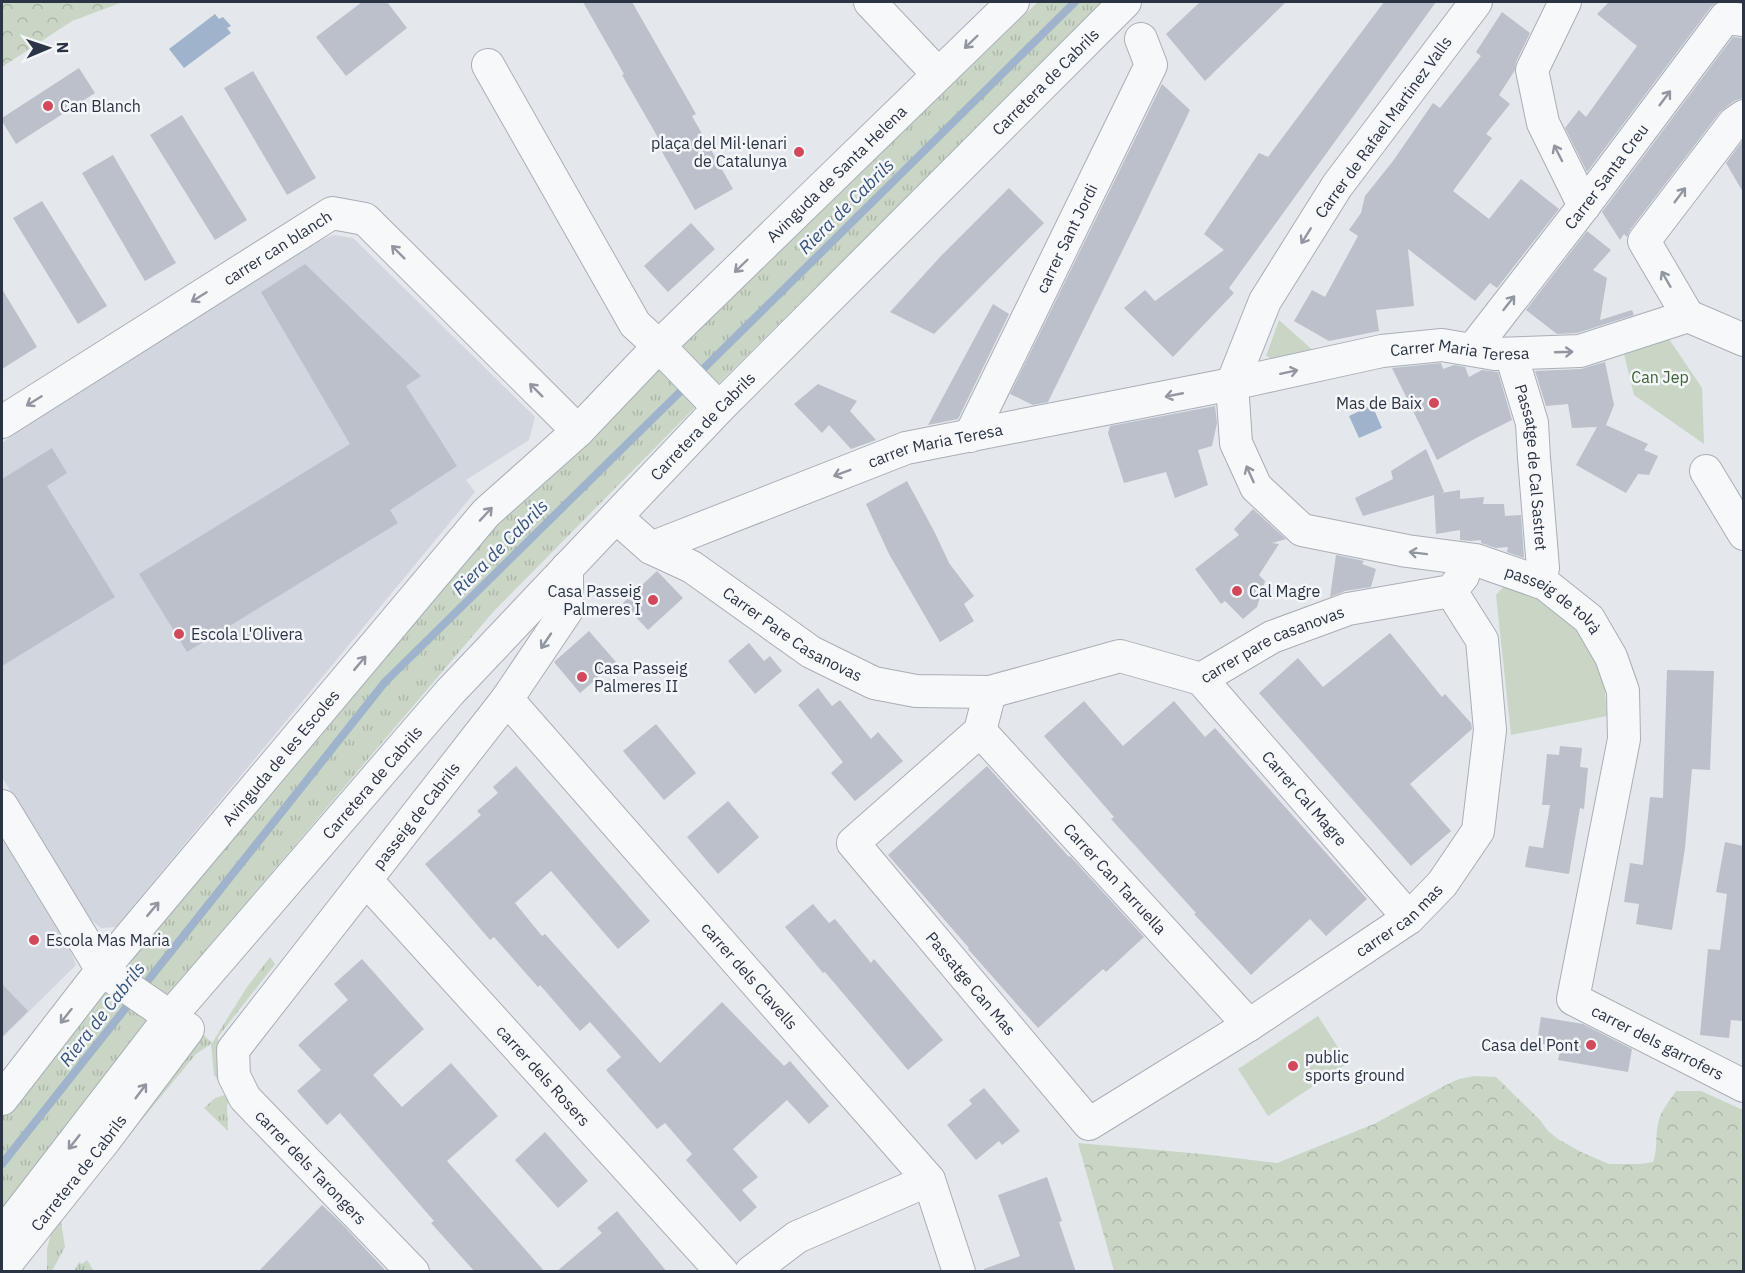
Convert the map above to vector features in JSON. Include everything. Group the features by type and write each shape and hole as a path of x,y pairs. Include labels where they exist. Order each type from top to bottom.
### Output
{"street":[{"path":"870,2 938,74"},
{"name":"Avinguda de Santa Helena","path":"578,431 664,351 938,74 1013,2"},
{"name":"Carretera de Cabrils","path":"4,1260 105,1140 173,1019 297,869 450,692 616,517 714,403 1125,2"},
{"name":"Carrer de Rafael Martinez Valls","path":"1232,384 1265,301 1337,186 1476,2"},
{"path":"1565,2 1532,70 1543,123 1584,206"},
{"name":"Carrer Santa Creu","path":"1473,349 1725,18 1743,20"},
{"name":"carrer Sant Jordi","path":"970,436 1151,65 1141,39"},
{"path":"488,65 635,324 714,403"},
{"path":"1743,116 1734,123 1644,242 1688,316 1743,340"},
{"name":"carrer can blanch","path":"2,422 332,213 365,219 578,431"},
{"name":"Carrer Maria Teresa","path":"1232,384 1382,351 1442,345 1495,354 1580,351 1688,316"},
{"name":"Passatge de Cal Sastret","path":"1511,354 1532,423 1543,568 1539,582"},
{"name":"carrer Maria Teresa","path":"651,548 906,448 1232,384"},
{"name":"passeig de tolrà","path":"1232,384 1236,443 1256,487 1302,530 1407,551 1476,560 1545,584 1589,619 1611,657 1623,692 1624,739 1573,999"},
{"name":"Avinguda de les Escoles","path":"2,1099 109,975 486,513 578,431"},
{"path":"1706,471 1743,534"},
{"name":"Carrer Pare Casanovas","path":"616,517 651,548 692,567 811,652 874,683 916,691 990,692"},
{"path":"1451,591 1476,560"},
{"name":"passeig de Cabrils","path":"233,1050 507,699 567,610 567,568"},
{"name":"carrer pare casanovas","path":"990,692 1120,656 1201,679 1272,637 1348,609 1451,591"},
{"name":"carrer can mas","path":"1089,1124 1249,1025 1409,918 1442,884 1478,831 1490,730 1482,640 1451,591"},
{"name":"Carrer Cal Magre","path":"1201,679 1409,918"},
{"path":"980,731 990,692"},
{"name":"carrer dels Clavells","path":"507,699 929,1180 959,1272"},
{"name":"Passatge Can Mas","path":"980,731 853,843 1089,1124"},
{"name":"Carrer Can Tarruella","path":"980,731 1249,1025"},
{"path":"2,806 109,975 173,1019"},
{"name":"carrer dels Rosers","path":"366,880 722,1272"},
{"name":"carrer dels garrofers","path":"1573,999 1743,1086"},
{"name":"carrer dels Tarongers","path":"233,1050 234,1076 245,1098 413,1272"},
{"path":"751,1272 797,1237 929,1180"}],"shaded area":[{"name":"Escola L'Olivera","path":"334,235 353,238 535,417 529,440 466,480 475,492 116,927 101,928 90,919 2,777 2,443 314,243"},
{"name":"Escola Mas Maria","path":"2,837 56,915 76,965 2,1038"}],"green space":[{"path":"2,2 123,2 72,21 2,67"},
{"path":"1038,2 1105,2 723,379 493,612 211,944 2,1216 2,1115 500,514 656,357"},
{"path":"1279,320 1316,353 1273,359 1266,356"},
{"name":"Can Jep","path":"1667,336 1702,388 1704,444 1634,395 1624,354"},
{"path":"1508,582 1545,595 1596,653 1604,681 1607,716 1511,735 1496,595"},
{"path":"270,957 275,964 218,1037 220,1073 224,1087 214,1075 211,1044 196,1054 69,1208 61,1221 65,1247 52,1271 47,1272 47,1249 56,1215 198,1029 212,1043 247,987"},
{"name":"public sports ground","path":"1318,1016 1348,1063 1268,1116 1238,1069"},
{"path":"1474,1076 1496,1077 1558,1139 1609,1164 1653,1162 1659,1119 1676,1091 1701,1091 1743,1110 1743,1271 1114,1271 1078,1143 1277,1163 1374,1124 1446,1085"},
{"path":"228,1094 228,1131 204,1108 215,1098"},
{"path":"87,1260 94,1271 74,1271 79,1262 82,1264"}],"water":[{"path":"215,14 219,19 223,17 231,26 227,28 231,33 184,68 169,49"},
{"path":"1372,405 1382,428 1359,438 1349,416"}],"building":[{"path":"362,2 387,2 407,28 346,76 316,37"},
{"path":"583,2 632,2 696,114 692,116 733,189 695,210 661,150 664,148"},
{"path":"1200,2 1286,2 1205,81 1166,34"},
{"path":"1384,2 1436,2 1229,288 1234,293 1173,357 1124,308 1145,290 1155,301 1224,250 1204,234 1259,153 1268,157"},
{"path":"1609,2 1718,2 1711,7 1587,172 1565,128 1579,110 1586,117 1637,46 1597,14"},
{"path":"1502,12 1530,33 1516,62 1515,70 1499,95 1510,104 1486,134 1492,138 1453,191 1489,219 1521,179 1559,209 1497,288 1490,283 1475,301 1408,249 1414,306 1376,310 1379,331 1329,341 1294,321 1312,290 1325,297 1358,236 1349,230 1361,213 1365,196 1393,161 1433,103 1440,108 1481,56 1476,52"},
{"path":"1733,37 1743,38 1743,98 1734,101 1720,112 1627,237 1624,234 1620,240 1602,212"},
{"name":"Can Blanch","path":"79,68 95,93 16,144 2,118"},
{"path":"253,71 316,178 287,195 224,88"},
{"path":"1162,84 1190,110 1048,402 1033,405 1010,394"},
{"path":"182,115 247,220 215,240 150,135"},
{"path":"1743,140 1743,192 1726,163"},
{"path":"113,155 176,263 145,281 82,173"},
{"path":"1009,188 1044,223 934,334 890,312 940,257"},
{"path":"42,201 107,306 78,324 13,218"},
{"path":"691,223 715,249 668,292 644,266"},
{"path":"1587,231 1611,250 1593,270 1607,278 1600,320 1632,310 1634,315 1577,333 1557,334 1526,310"},
{"path":"305,264 421,376 406,386 457,466 390,510 398,523 187,652 139,574 350,444 261,292"},
{"path":"2,289 37,347 2,369"},
{"path":"993,304 1009,314 958,419 928,425"},
{"path":"1605,362 1614,405 1606,425 1648,444 1644,450 1658,456 1649,475 1638,474 1626,493 1576,465 1597,427 1572,428 1568,404 1546,406 1535,371 1581,369"},
{"path":"1441,363 1443,369 1454,365 1465,367 1469,377 1482,370 1498,372 1512,420 1437,460 1392,368"},
{"path":"818,384 857,401 850,411 876,440 851,449 829,425 822,433 794,404"},
{"path":"1215,406 1217,423 1212,446 1198,450 1208,485 1175,498 1166,472 1124,483 1108,433 1110,426"},
{"path":"52,448 67,473 47,486 115,597 2,666 2,479"},
{"path":"1426,449 1444,492 1441,493 1460,490 1460,499 1484,497 1483,504 1504,504 1505,516 1521,515 1524,558 1507,552 1508,547 1496,548 1481,543 1481,540 1460,540 1460,530 1436,534 1434,495 1363,516 1355,498 1393,479 1391,471"},
{"path":"907,481 949,563 974,596 964,604 974,621 940,642 889,554 866,504"},
{"path":"1253,509 1286,539 1272,543 1279,544 1259,575 1265,581 1257,607 1243,619 1225,601 1221,604 1195,569 1239,535 1234,529"},
{"path":"1336,555 1364,561 1362,564 1376,569 1371,587 1345,591 1330,597"},
{"name":"Casa Passeig Palmeres I","path":"657,571 683,598 648,630 623,603"},
{"name":"Casa Passeig Palmeres II","path":"589,631 616,662 580,693 554,662"},
{"path":"1390,633 1442,697 1445,694 1471,723 1472,729 1410,784 1451,831 1411,866 1259,693 1298,658 1323,687"},
{"path":"749,643 764,661 770,656 782,671 755,694 728,661"},
{"path":"1667,670 1714,671 1710,770 1692,769 1685,848 1672,930 1636,924 1639,904 1624,902 1630,863 1643,865 1650,797 1663,798"},
{"path":"818,688 832,706 840,700 871,739 878,732 903,761 855,801 831,773 843,762 798,705"},
{"path":"1084,701 1123,746 1174,701 1205,737 1215,728 1367,899 1326,936 1310,919 1251,975 1111,819 1114,817 1044,736"},
{"path":"656,724 696,773 664,800 623,751"},
{"path":"1560,746 1582,748 1580,767 1588,768 1584,809 1580,808 1569,874 1525,867 1529,846 1543,848 1550,805 1542,805 1547,754 1559,755"},
{"path":"516,766 650,921 618,949 551,871 515,903 542,936 545,934 660,1063 722,1002 784,1066 790,1061 829,1106 809,1124 787,1100 733,1149 758,1177 742,1190 757,1207 740,1222 686,1160 692,1154 665,1123 657,1129 606,1070 621,1057 590,1022 580,1031 494,937 490,940 425,864 481,815 477,811 498,793 493,787"},
{"path":"987,766 1144,937 1106,972 1103,969 1038,1028 888,855"},
{"path":"728,801 759,837 718,874 687,837"},
{"path":"1725,842 1743,846 1743,1021 1731,1020 1729,1038 1700,1035 1708,949 1720,950 1727,894 1716,892"},
{"path":"813,904 829,923 835,919 871,963 874,959 943,1040 908,1070 785,927"},
{"path":"362,959 424,1029 373,1075 402,1107 451,1063 498,1116 447,1161 545,1272 475,1272 431,1223 434,1221 340,1113 327,1125 297,1091 321,1070 298,1045 348,1000 334,984"},
{"path":"2,984 28,1011 2,1037"},
{"name":"Casa del Pont","path":"1541,1017 1583,1024 1632,1049 1628,1072 1558,1060 1561,1047 1537,1043"},
{"path":"984,1088 1020,1131 1002,1145 999,1141 976,1160 947,1125 972,1104 969,1100"},
{"path":"545,1132 588,1181 558,1208 515,1160"},
{"path":"1047,1177 1076,1272 984,1272 984,1269 1020,1256 998,1195"},
{"path":"322,1205 340,1222 387,1272 258,1272"},
{"path":"617,1211 667,1272 556,1272 602,1233 597,1228"}],"waterway":[{"name":"Riera de Cabrils","path":"696,376 1075,2"},
{"name":"Riera de Cabrils","path":"142,988 385,682 688,384"},
{"name":"Riera de Cabrils","path":"2,1164 132,1000"}],"place":[{"name":"Can Blanch","path":"48,106"},
{"name":"plaça del Mil·lenari de Catalunya","path":"799,152"},
{"name":"Mas de Baix","path":"1434,403"},
{"name":"Cal Magre","path":"1237,591"},
{"name":"Casa Passeig Palmeres I","path":"653,600"},
{"name":"Escola L'Olivera","path":"179,634"},
{"name":"Casa Passeig Palmeres II","path":"582,677"},
{"name":"Escola Mas Maria","path":"34,940"},
{"name":"Casa del Pont","path":"1591,1045"},
{"name":"public sports ground","path":"1293,1066"}]}
